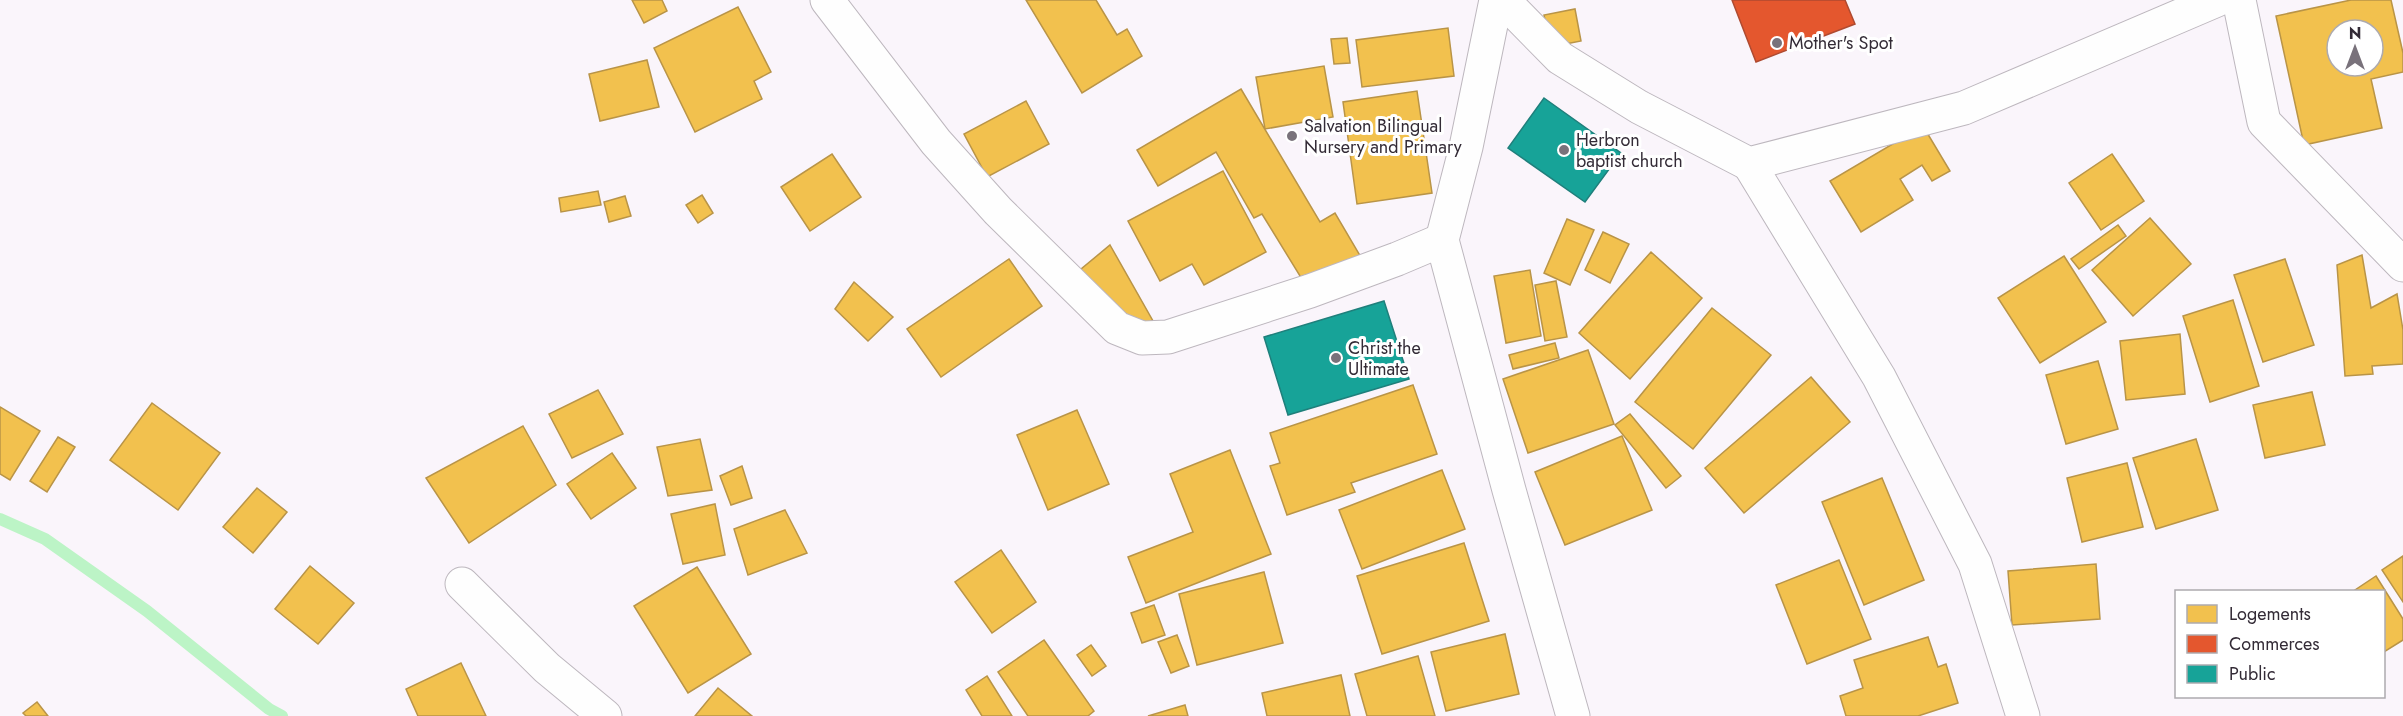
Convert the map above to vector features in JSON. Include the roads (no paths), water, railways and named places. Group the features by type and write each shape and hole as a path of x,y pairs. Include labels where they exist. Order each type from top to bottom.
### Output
{"street":[{"path":"828,0 936,142 998,211 1117,328 1142,338 1168,337 1310,291 1442,240"},
{"path":"1496,0 1466,147 1442,240 1573,716"},
{"path":"1503,0 1560,58 1640,107 1749,165 1879,377 1976,564 2023,716"},
{"path":"1749,165 1964,108 2217,0"},
{"path":"2239,0 2264,122 2403,265"},
{"path":"462,584 547,668 605,716"}],"waterway":[{"path":"0,519 45,539 147,611 269,709 282,716"}],"place":[{"name":"Mother's Spot","path":"1777,43"},
{"name":"Salvation Bilingual Nursery and Primary","path":"1292,136"},
{"name":"Herbron baptist church","path":"1564,150"},
{"name":"Christ the Ultimate","path":"1336,358"}]}
